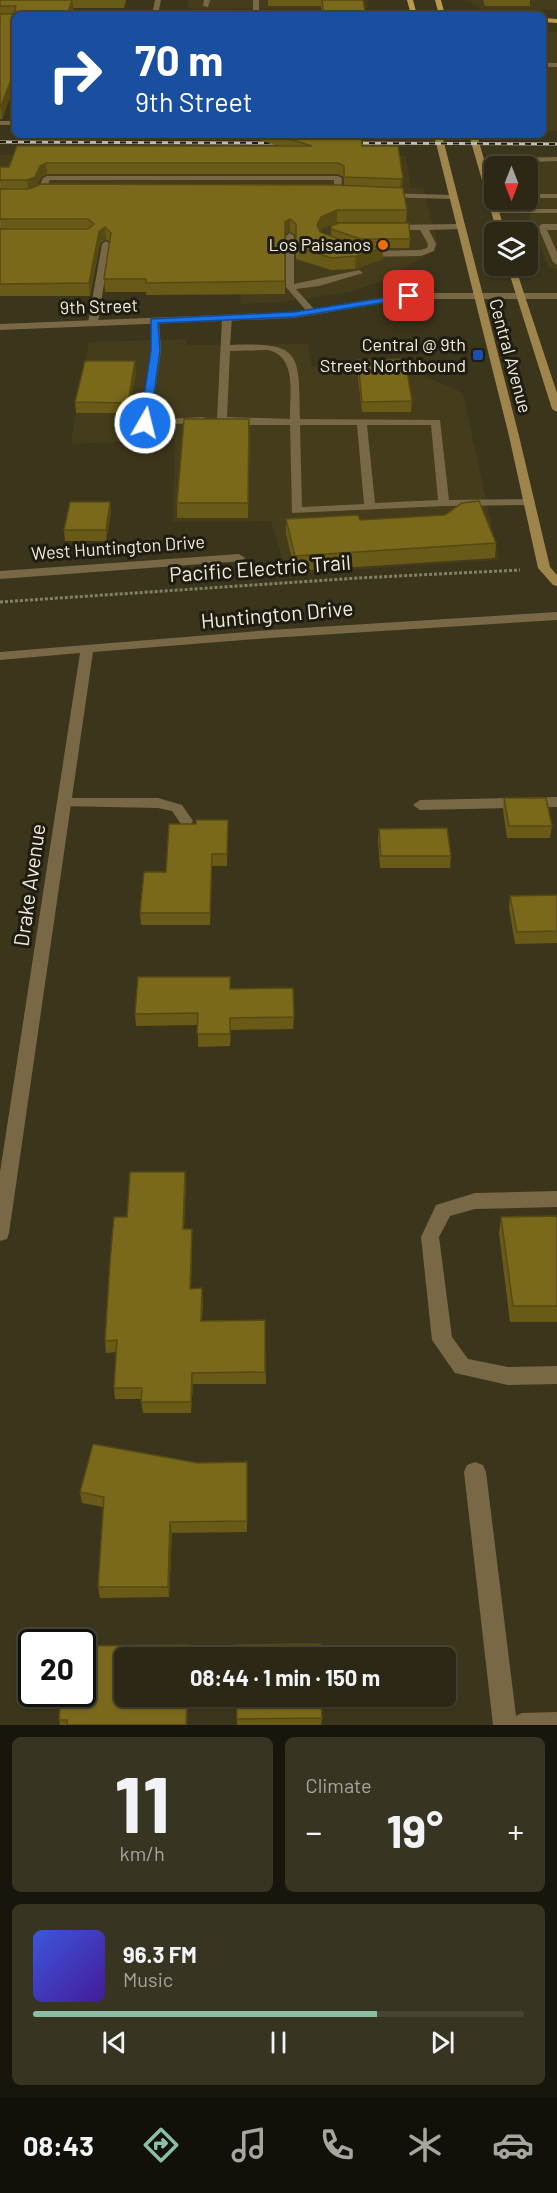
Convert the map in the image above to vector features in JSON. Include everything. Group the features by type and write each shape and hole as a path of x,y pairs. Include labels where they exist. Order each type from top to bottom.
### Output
{"main road":[{"name":"Central Avenue","path":"439,138 544,568 557,582"},
{"path":"473,138 498,222"},
{"name":"Central Avenue","path":"514,276 557,409"}],"street":[{"path":"538,160 557,159"},
{"path":"41,191 47,178 338,178 338,192"},
{"path":"0,196 30,196 41,191 53,191"},
{"path":"326,192 360,193"},
{"path":"371,194 453,197"},
{"path":"538,196 557,196"},
{"path":"494,211 557,211"},
{"path":"380,227 459,227"},
{"path":"348,250 360,254 421,253 431,249 432,244 423,227"},
{"path":"557,227 542,227 557,262"},
{"path":"290,236 290,287 312,312"},
{"path":"93,323 106,244"},
{"path":"290,287 359,273"},
{"name":"9th Street","path":"0,327 227,318 312,312 409,296 557,296"},
{"path":"222,419 227,318"},
{"path":"154,321 156,350 145,423 222,419 238,422 436,422 444,503"},
{"path":"225,348 281,350 290,356 293,364 296,512 444,503 529,502"},
{"path":"362,422 370,507"},
{"name":"West Huntington Drive","path":"0,575 239,558"},
{"name":"Huntington Drive","path":"0,656 270,634 557,616"},
{"name":"Drake Avenue","path":"0,1233 87,650"},
{"path":"420,805 557,802"},
{"path":"64,803 158,803 177,808 186,821"},
{"path":"557,1199 475,1201 443,1209 430,1237 442,1340 462,1367 508,1376 557,1375"},
{"path":"475,1472 505,1725"},
{"path":"522,1725 557,1724"}],"path":[{"name":"Pacific Electric Trail","path":"0,602 358,578 523,570"}],"shaded area":[{"path":"188,0 368,0 368,8 195,9 188,8"},
{"path":"465,0 557,0 557,10 482,10"},
{"path":"546,32 557,32 557,131 546,131"},
{"path":"0,155 406,156 411,188 423,188 438,245 425,256 384,280 353,291 282,302 240,304 243,273 115,241 0,241"},
{"path":"538,156 557,156 557,270 548,267 538,239 538,222 532,222 528,210 538,210"},
{"path":"186,339 187,345 308,344 312,367 403,366 463,393 499,560 287,574 271,521 173,522 175,439 74,444 71,440 89,342"}],"building":[{"path":"0,0 72,0 68,12 14,12 16,6 0,6"},
{"path":"322,0 363,0 365,12 324,12"},
{"path":"0,14 12,14 12,78 0,108"},
{"path":"287,138 361,138 362,146 398,146 403,178 344,177 344,166 338,163 46,163 40,166 35,177 27,180 0,180 0,167 9,167 17,146 312,146"},
{"path":"41,184 337,185 403,188 407,210 337,210 321,217 317,225 320,232 359,247 383,247 356,256 332,258 296,247 296,224 290,219 285,222 285,281 146,283 146,279 104,279 111,233 105,227 99,232 89,283 0,284 0,229 88,229 94,224 88,219 0,219 0,189 29,189"},
{"path":"339,223 409,223 410,239 361,239 331,229 331,226"},
{"path":"405,359 412,401 362,402 358,360"},
{"path":"85,361 135,361 128,403 75,402"},
{"path":"184,419 249,419 248,503 177,503"},
{"path":"479,501 496,543 295,556 286,519 358,515 360,520 445,515 462,503"},
{"path":"70,502 110,502 106,530 64,530"},
{"path":"504,798 546,798 552,826 509,826"},
{"path":"196,820 228,820 227,854 212,854 210,913 140,913 144,872 166,872 169,824 196,824"},
{"path":"447,828 451,856 381,856 379,829"},
{"path":"557,895 557,931 517,932 510,896"},
{"path":"138,977 230,977 230,989 293,988 294,1017 230,1018 230,1034 197,1034 198,1013 135,1014"},
{"path":"130,1172 185,1172 183,1229 192,1229 190,1289 202,1288 201,1321 265,1320 265,1372 192,1373 191,1402 141,1402 142,1388 114,1388 117,1340 105,1341 110,1262 114,1217 127,1217"},
{"path":"557,1216 557,1306 513,1306 501,1217"},
{"path":"93,1444 198,1463 247,1462 247,1521 170,1522 168,1587 98,1587 104,1497 80,1492"},
{"path":"320,1644 320,1647 235,1647 235,1645"},
{"path":"189,1645 189,1647 114,1647 114,1707 187,1707 186,1725 67,1725 67,1720 59,1720 60,1707 96,1707 96,1646"},
{"path":"236,1707 322,1707 322,1718 237,1719"}],"railway":[{"path":"0,142 285,143"},
{"path":"345,143 557,144"}],"place":[{"name":"Los Paisanos","path":"383,245"},
{"name":"Central @ 9th Street Northbound","path":"478,355"}],"route":[{"path":"145,423 156,350 154,321 294,315 409,296"}]}
